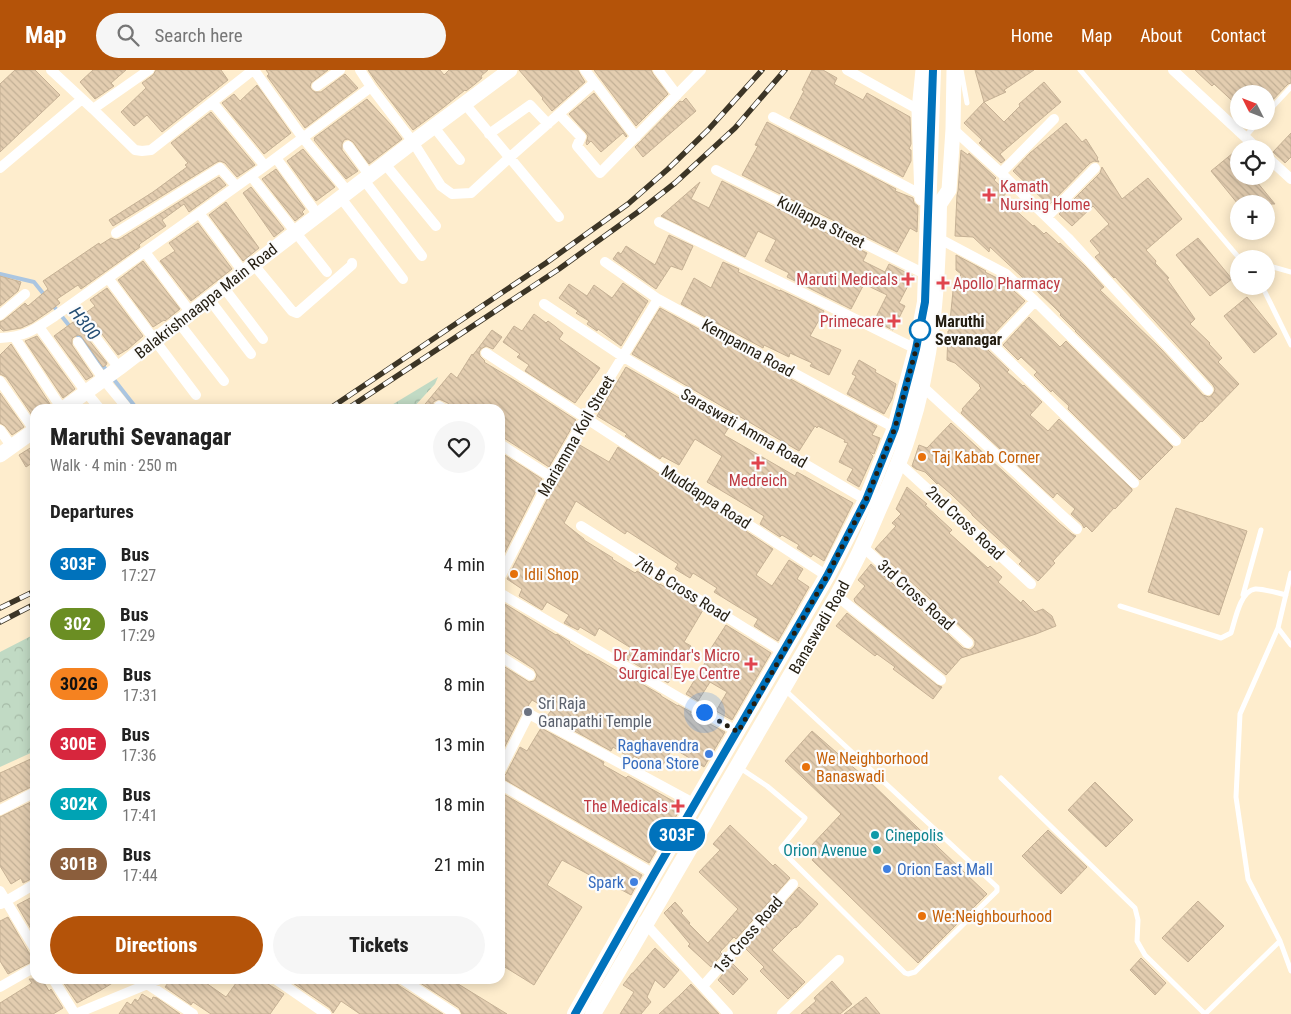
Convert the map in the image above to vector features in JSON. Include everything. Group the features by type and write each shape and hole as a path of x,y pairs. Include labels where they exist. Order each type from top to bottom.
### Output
{"main road":[{"path":"929,203 930,112 933,70"},
{"path":"930,112 941,70"},
{"name":"Banaswadi Road","path":"575,1014 639,919 737,766 837,596 863,547 899,462 922,386 935,303 938,238 929,203"},
{"name":"Banaswadi Road","path":"593,1014 639,919 654,874 827,576 866,500 895,428 916,349 925,302 929,203"}],"street":[{"path":"51,70 135,150 142,151 151,150 254,70 403,279"},
{"path":"93,109 149,70"},
{"path":"317,86 340,70"},
{"path":"360,70 413,142 441,186 452,194 471,193 594,83"},
{"path":"585,70 636,137"},
{"path":"658,70 677,95"},
{"path":"847,70 930,112"},
{"path":"923,70 930,112"},
{"path":"773,117 929,203 949,190 954,70"},
{"path":"1173,70 1248,140"},
{"name":"Balakrishnaappa Main Road","path":"69,404 111,375 465,104 505,71"},
{"path":"559,114 581,137 577,146 600,174 698,71"},
{"path":"0,338 14,338 30,332 56,316 252,176 371,87"},
{"path":"0,168 82,99"},
{"path":"212,102 265,166"},
{"path":"465,104 559,217"},
{"path":"490,134 530,104 548,124"},
{"path":"1001,173 1054,119"},
{"path":"434,127 460,160"},
{"path":"952,129 1068,238 1208,390"},
{"path":"348,146 367,178 422,256"},
{"path":"276,158 318,215"},
{"path":"385,164 436,226"},
{"path":"1275,164 1290,176"},
{"path":"116,233 220,168 236,186"},
{"path":"1047,217 1095,168"},
{"name":"Kullappa Street","path":"716,170 925,274"},
{"path":"252,176 327,272"},
{"path":"199,213 249,269 292,311 297,313 352,263"},
{"path":"659,222 916,349"},
{"path":"938,238 1006,274 1176,441"},
{"path":"145,252 191,313"},
{"name":"Kempanna Road","path":"605,262 658,299 895,428"},
{"path":"108,278 196,396"},
{"path":"224,288 263,339"},
{"path":"0,315 25,294"},
{"path":"209,299 250,354"},
{"name":"Mariamma Koil Street","path":"505,567 551,477 658,299"},
{"path":"1035,301 993,345 1134,484"},
{"name":"Saraswati Amma Road","path":"544,304 622,356 866,500"},
{"path":"178,323 224,381"},
{"path":"87,326 126,404"},
{"path":"38,327 96,404"},
{"path":"14,338 59,404"},
{"path":"78,342 111,375"},
{"name":"Muddappa Road","path":"486,354 827,576"},
{"path":"0,381 30,423"},
{"path":"922,386 1078,529"},
{"path":"0,430 6,451 30,434"},
{"path":"505,447 551,477"},
{"name":"2nd Cross Road","path":"899,462 1031,584"},
{"name":"7th B Cross Road","path":"581,526 783,652"},
{"name":"3rd Cross Road","path":"863,547 968,643"},
{"path":"505,596 738,732"},
{"path":"837,596 941,680"},
{"path":"505,659 530,675"},
{"path":"505,762 528,716 531,715 695,804"},
{"path":"505,787 654,874"},
{"path":"0,810 30,795"},
{"name":"1st Cross Road","path":"703,986 793,884"},
{"path":"3,903 30,887"},
{"path":"0,892 3,903 30,943"},
{"path":"639,919 728,1014"},
{"path":"782,1014 839,960"},
{"path":"0,987 30,970"},
{"path":"56,984 75,1014 147,984 193,1014"},
{"path":"282,984 326,1014"},
{"path":"410,984 455,1014"}],"lane":[{"path":"961,70 967,103"},
{"path":"1080,70 1233,250"},
{"path":"1275,104 1291,87"},
{"path":"1245,137 1251,130"},
{"path":"1275,268 1291,272"},
{"path":"1266,295 1291,345"},
{"path":"1120,606 1221,638 1231,632 1243,596 1260,530"},
{"path":"1291,573 1278,628 1240,714 1236,797 1248,879 1280,941 1291,971"},
{"path":"1243,596 1255,589 1286,595"},
{"path":"1278,628 1291,645"},
{"path":"737,766 767,786 805,818 781,848 782,851 908,974 915,972 997,892 997,887 783,688"},
{"path":"1001,778 1136,908 1138,920 1137,941 1145,955 1205,1014 1280,941"}],"green space":[{"path":"438,377 435,384 417,404 393,404"},
{"path":"30,637 30,753 0,767 0,652"}],"building":[{"path":"15,70 35,70 60,95 0,152 0,84"},
{"path":"93,70 126,70 111,83 114,86 95,99 80,82"},
{"path":"156,70 221,70 228,80 162,132 147,115 134,126 121,112 146,88 142,83 153,75"},
{"path":"266,70 328,70 311,83 310,87 315,92 321,92 345,74 358,88 305,128 267,76 269,74"},
{"path":"368,70 440,70 444,75 449,70 488,70 475,84 413,130"},
{"path":"519,70 578,70 585,82 552,111"},
{"path":"594,70 651,70 668,94 636,126"},
{"path":"812,70 823,70 837,78 834,84 863,100 867,93 910,117 911,144 909,149 911,150 911,161 903,177 790,118"},
{"path":"975,70 1034,70 1004,90 1006,92 984,102"},
{"path":"1195,70 1291,70 1291,83 1275,98 1275,85 1230,85 1230,99 1214,84 1212,86"},
{"path":"1044,82 1061,102 1000,154 1005,160 1001,163 979,143 982,140 964,123 984,102 1004,122 1020,106 1019,104"},
{"path":"257,85 291,133 264,154 222,103 234,94 240,101"},
{"path":"594,93 627,136 623,133 601,152 591,141 587,145 588,136 569,114"},
{"path":"686,98 696,111 643,157 635,147 680,101 682,102"},
{"path":"367,99 402,139 369,164 353,142 348,139 344,140 342,150 358,171 346,179 314,138"},
{"path":"211,112 255,165 237,177 225,163 217,162 113,226 109,220 153,192 187,167 185,165 188,163 171,143"},
{"path":"767,122 896,189 895,191 913,198 914,203 918,206 917,232 910,228 897,252 742,175 758,146 755,145"},
{"path":"1066,123 1082,142 1086,139 1099,162 1094,161 1090,163 1049,205 1013,171 1030,153"},
{"path":"1291,133 1291,157 1285,163 1275,154 1275,150"},
{"path":"303,149 335,187 316,201 287,161"},
{"path":"961,150 968,155 969,153 996,178 994,180 1007,192 1002,198 1033,226 1044,234 1046,232 1085,266 1104,287 1100,290 1161,349 1203,395 1209,397 1215,389 1213,385 1095,257 1100,253 1090,241 1109,224 1093,206 1072,226 1059,214 1100,173 1102,167 1122,199 1148,178 1182,219 1146,250 1169,278 1167,279 1195,319 1190,324 1210,343 1222,358 1218,362 1239,384 1184,439 1075,331 1053,306 990,247 989,252 973,237 955,236"},
{"path":"1230,155 1230,185 1259,185 1268,195 1231,195 1211,171"},
{"path":"276,169 305,209 302,212 304,214 295,221 262,179"},
{"path":"219,177 226,185 189,212 184,204 162,220 166,226 141,243 140,247 81,289 78,285 57,299 60,303 51,310 21,328 3,331 0,328 0,322 25,303 28,306 48,289 43,281 99,243 100,245 111,238 120,239"},
{"path":"722,181 867,253 863,261 885,272 889,264 913,276 899,303 905,306 893,330 874,321 887,295 864,284 851,309 787,277 789,273 765,261 776,240 758,231 745,257 661,216 700,182 691,199 709,208"},
{"path":"251,187 284,229 274,237 243,193"},
{"path":"226,202 259,248 243,261 209,215"},
{"path":"198,223 232,269 191,301 160,261 175,251 169,243"},
{"path":"669,235 693,246 682,270 671,266 656,289 613,259 618,252 621,254 626,246 655,265"},
{"path":"1198,238 1230,277 1230,281 1210,296 1176,255"},
{"path":"956,255 1003,281 1025,301 988,340 986,346 1009,370 1007,372 1042,402 1030,415 1048,431 1059,419 1132,489 1092,532 1086,526 1084,528 1071,514 1075,509 1057,493 1053,498 961,413 962,409 981,388 955,363 947,360 948,331 953,291 961,274 956,270"},
{"path":"143,261 180,309 165,321 153,327 118,280"},
{"path":"723,262 739,269 738,272 824,311 810,336 841,350 829,375 810,366 812,363 790,353 789,357 764,345 763,348 681,304 694,278 711,288"},
{"path":"0,276 21,282 18,291 0,306"},
{"path":"623,283 648,301 621,346 598,329 597,331 587,324 589,321 576,313 578,311 559,298 569,284 587,296 594,285 612,298"},
{"path":"107,288 143,336 118,355 92,321 87,319 82,321 81,330 107,363 103,367 81,336 74,337 72,345 93,376 86,380 54,336 95,306 90,300"},
{"path":"1247,297 1277,334 1254,353 1224,316"},
{"path":"660,308 877,426 872,435 880,438 874,454 869,452 873,456 859,487 847,480 853,469 839,462 848,443 844,442 845,440 815,426 799,451 632,354"},
{"path":"534,314 546,323 548,321 556,327 563,333 559,339 600,368 575,403 525,371 529,365 517,357 520,354 503,342 514,326 522,331"},
{"path":"1029,317 1060,347 1066,341 1173,447 1140,480 1068,409 1069,406 1034,375 1037,372 1021,357 1018,360 1003,345"},
{"path":"492,330 502,337 493,349 486,346 481,349 479,352 484,362 576,420 549,467 505,439 505,404 448,404 439,399 433,402 433,404 425,404 451,373 457,378"},
{"path":"37,336 75,389 63,398 25,341"},
{"path":"11,344 50,404 30,404 30,412 6,377 0,374 0,355"},
{"path":"859,360 896,384 892,399 884,414 847,394 856,376 852,374"},
{"path":"626,367 729,427 724,435 795,476 797,472 853,503 824,561 813,554 811,557 797,548 799,545 782,535 780,537 760,524 764,516 707,482 722,456 695,439 679,465 662,456 660,459 625,436 627,434 597,416"},
{"path":"0,393 24,427 12,435 0,423"},
{"path":"951,423 1059,523 1076,536 1038,581 1019,564 1022,561 951,494 925,472 912,466 919,445 927,448"},
{"path":"578,444 609,462 618,447 773,549 756,575 772,586 789,560 803,569 797,579 809,587 778,641 754,626 758,619 714,592 717,588 693,573 690,578 675,569 678,564 627,531 625,534 576,501 564,523 584,540 612,559 635,573 637,571 703,610 684,642 691,646 668,683 625,658 631,648 599,628 595,636 580,627 578,630 564,623 569,615 547,602 542,610 519,596 522,589 507,579 557,480"},
{"path":"30,448 30,464 26,467 19,455"},
{"path":"505,455 542,479 505,552"},
{"path":"907,487 927,504 925,505 952,530 949,533 988,568 990,566 1002,577 998,582 1021,603 1023,600 1035,612 1043,609 1052,616 1056,626 961,658 946,675 855,602 854,599 865,586 858,580 871,564 963,648 970,650 975,645 973,638 875,549 896,526 892,523 901,514 896,509"},
{"path":"1176,508 1247,531 1219,615 1148,592"},
{"path":"505,604 557,634 588,655 691,712 690,714 707,724 725,732 704,767 673,748 659,771 634,756 632,759 613,747 611,751 547,716 551,711 532,700 522,713 505,746 505,667 529,682 534,681 536,678 537,675 534,669 505,651"},
{"path":"847,613 942,687 933,699 893,669 895,667 877,654 875,656 836,626"},
{"path":"726,625 771,653 732,720 716,711 727,692 710,682 698,701 686,694 708,658 706,656"},
{"path":"541,728 604,762 603,765 626,778 628,776 682,806 649,863 505,780 505,775 520,747 527,751"},
{"name":"Orion Avenue","path":"812,731 870,782 987,894 918,963 812,860 817,854 810,847 841,814 785,761"},
{"path":"30,759 30,787 0,802 0,773"},
{"path":"1095,782 1133,820 1106,847 1068,810"},
{"path":"505,795 642,875 631,895 562,860 547,885 582,907 534,985 505,967"},
{"path":"30,802 30,880 23,883 21,878 11,884 0,866 0,817"},
{"path":"730,825 773,866 775,864 790,878 736,939 734,937 720,952 722,954 711,967 688,946 690,944 664,913 675,902 683,911 681,913 689,924 708,943 738,909 699,872 720,850 713,844"},
{"path":"1048,830 1087,867 1061,894 1022,856"},
{"path":"799,887 818,904 772,950 805,982 788,999 760,971 764,967 745,948"},
{"path":"30,898 30,927 17,905"},
{"path":"1198,901 1224,926 1188,962 1162,938"},
{"path":"8,917 30,954 30,963 8,974 0,961 0,921"},
{"path":"655,948 679,970 664,988 655,980 647,997 651,1002 641,1014 620,1014 634,992 623,985"},
{"path":"1141,958 1166,983 1155,995 1130,970"},
{"path":"732,963 748,979 733,995 718,980"},
{"path":"832,981 852,1004 840,1014 801,1014 816,1001 814,998"},
{"path":"30,984 45,984 49,991 51,989 63,1008 53,1014 0,1014 0,1003"},
{"path":"64,984 111,984 101,990 77,1003"},
{"path":"167,984 207,984 226,997 235,984 268,984 284,994 270,1014 211,1014 193,1002 191,1005 165,987"},
{"path":"294,984 398,984 443,1014 360,1014 341,1001 333,1013 330,1008"},
{"path":"422,984 458,984 507,1014 462,1014 459,1008"},
{"path":"691,984 719,1014 659,1014 680,995"},
{"path":"142,994 152,1000 153,997 157,998 180,1014 119,1014 127,1002 131,1005 135,999 138,1001"},
{"path":"866,997 880,1014 844,1014"}],"waterway":[{"name":"H300","path":"0,274 34,282 46,297"},
{"name":"H300","path":"52,304 71,328"},
{"name":"H300","path":"76,333 108,372"},
{"name":"H300","path":"112,377 133,404"}],"railway":[{"path":"336,404 546,263 628,204 708,130 762,70"},
{"path":"355,404 559,269 638,212 675,183 735,128 785,70"},
{"path":"0,608 30,593"},
{"path":"0,622 30,607"}],"bus line":[{"name":"303F","path":"575,1014 827,576 866,500 895,428 916,349 925,302 933,70"}],"place":[{"name":"Kamath Nursing Home","path":"989,195"},
{"name":"Maruti Medicals","path":"908,279"},
{"name":"Apollo Pharmacy","path":"943,283"},
{"name":"Primecare","path":"894,321"},
{"name":"Maruthi Sevanagar","path":"920,330"},
{"name":"Taj Kabab Corner","path":"922,457"},
{"name":"Medreich","path":"758,463"},
{"name":"Idli Shop","path":"514,574"},
{"name":"Dr Zamindar's Micro Surgical Eye Centre","path":"751,664"},
{"name":"Sri Raja Ganapathi Temple","path":"528,712"},
{"name":"Raghavendra Poona Store","path":"709,754"},
{"name":"We Neighborhood Banaswadi","path":"806,767"},
{"name":"The Medicals","path":"678,806"},
{"name":"Cinepolis","path":"875,835"},
{"name":"Orion Avenue","path":"877,850"},
{"name":"Orion East Mall","path":"887,869"},
{"name":"Spark","path":"634,882"},
{"name":"We:Neighbourhood","path":"922,916"}],"route":[{"path":"704,712 738,732 827,576 866,500 895,428 920,330"}]}
